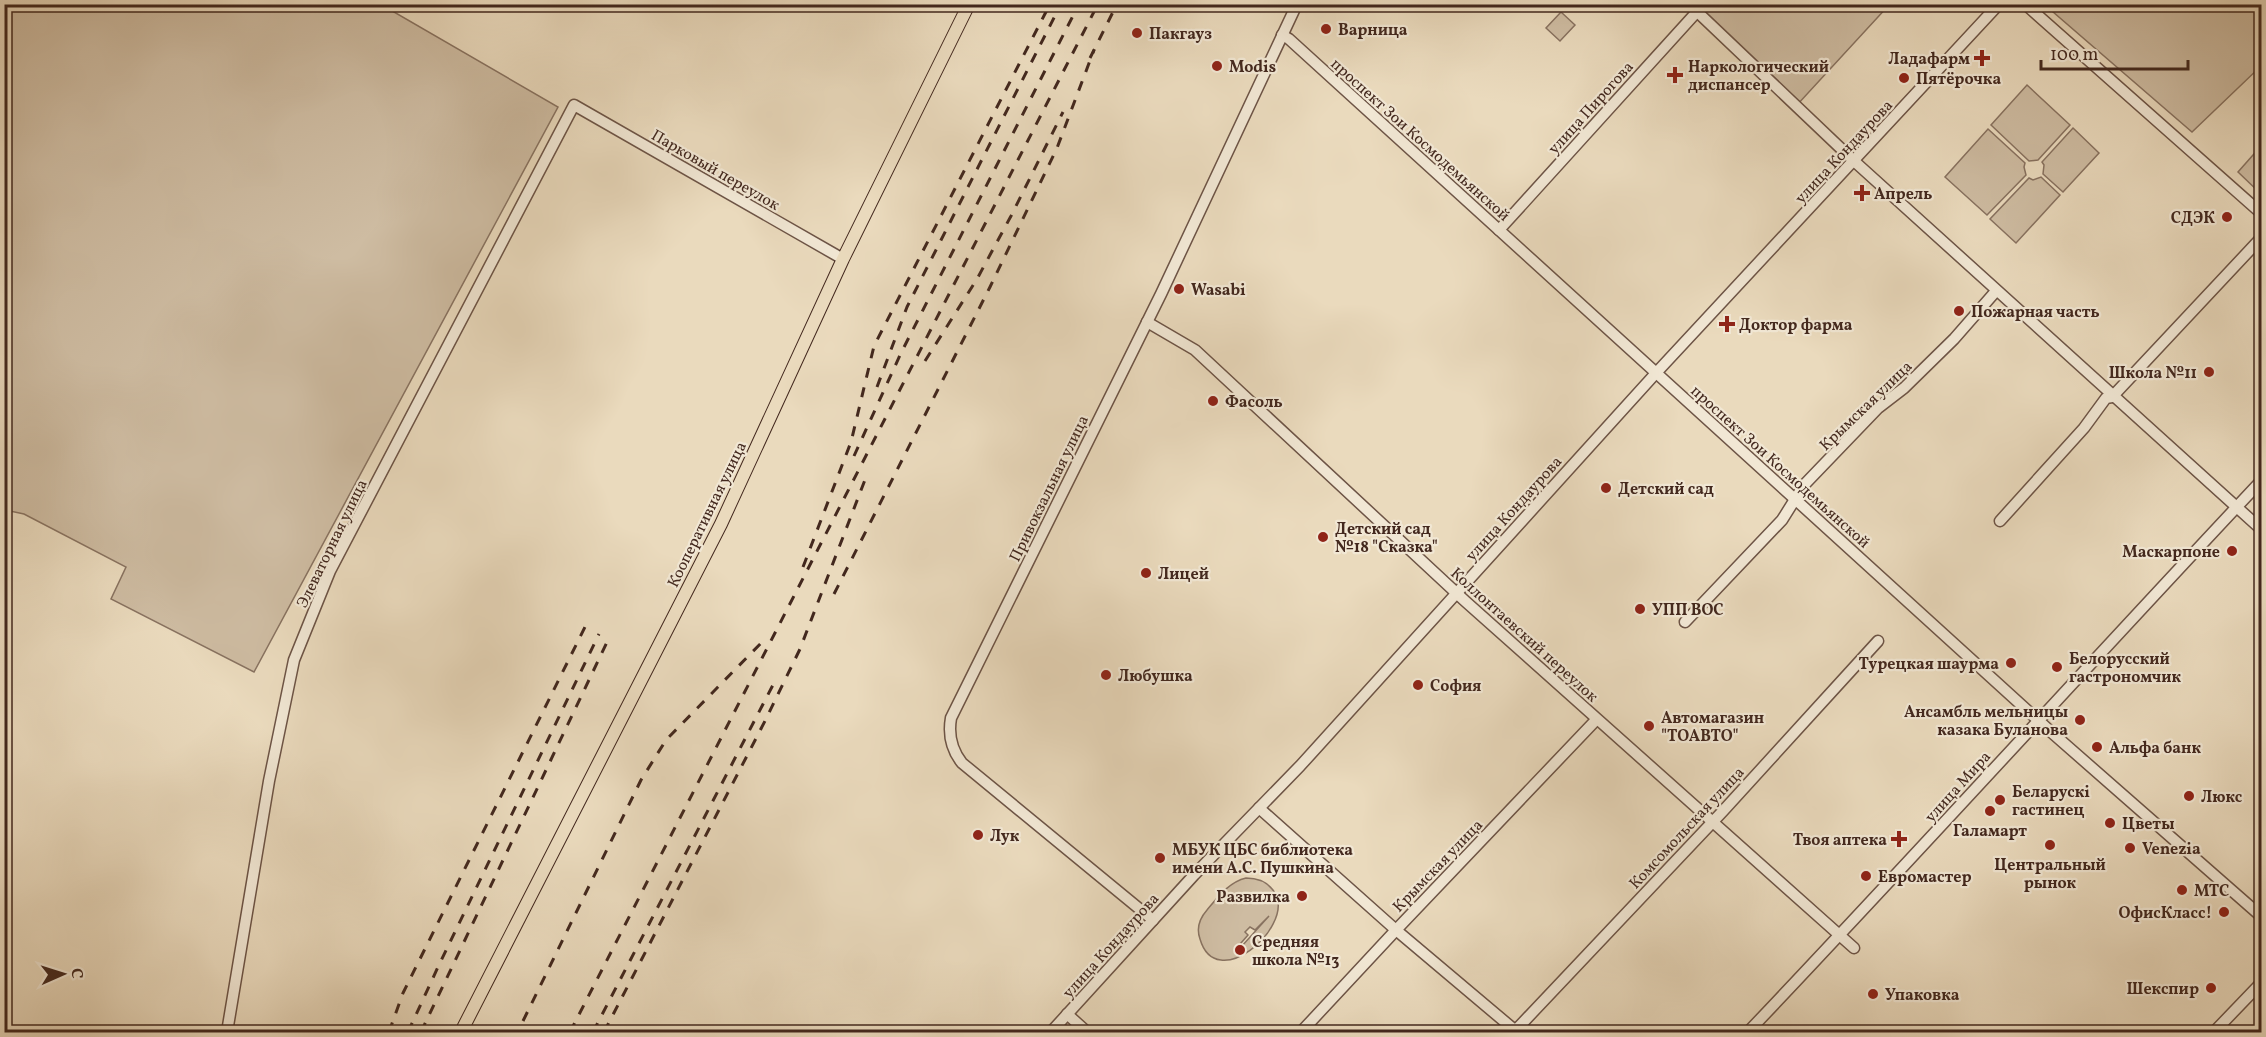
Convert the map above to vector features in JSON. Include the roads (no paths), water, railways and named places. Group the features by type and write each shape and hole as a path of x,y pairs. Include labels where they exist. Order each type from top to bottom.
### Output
{"main road":[{"name":"Кооперативная улица","path":"461,1032 721,524 843,259 969,4"}],"street":[{"name":"Привокзальная улица","path":"1153,920 962,763 956,756 949,729 956,707 1147,322 1297,4"},
{"name":"улица Кондаурова","path":"1051,1032 1656,373 1999,4"},
{"path":"2025,4 2262,214"},
{"path":"1696,7 1854,162 2262,530"},
{"name":"улица Пирогова","path":"1499,230 1696,7"},
{"name":"проспект Зои Космодемьянской","path":"1282,35 2038,720 2262,917"},
{"name":"Парковый переулок","path":"574,105 843,259"},
{"name":"Элеваторная улица","path":"227,1032 270,781 294,660 330,571 574,105"},
{"path":"2000,520 2084,428 2106,398 2112,397 2262,237"},
{"name":"Крымская улица","path":"1685,622 1782,520 1804,485 1870,416 1913,380 1954,339 1996,291"},
{"name":"Коллонтаевский переулок","path":"1147,322 1195,350 1456,593 1854,948"},
{"name":"улица Мира","path":"1748,1032 2262,480"},
{"name":"Комсомольская улица","path":"1516,1032 1712,823 1878,640"},
{"name":"Крымская улица","path":"1302,1032 1596,720"},
{"path":"1259,808 1396,930 1516,1032"},
{"path":"2214,1032 2262,982"},
{"path":"1067,1014 1087,1032"}],"railway":[{"path":"803,567 851,442 874,346 1050,4"},
{"path":"877,387 907,307 1061,4"},
{"path":"854,456 901,353 1079,4"},
{"path":"570,1032 1098,4"},
{"path":"1090,58 1117,4"},
{"path":"834,594 990,287 1057,148 1094,50"},
{"path":"925,361 977,279 1063,112"},
{"path":"604,1032 800,649 868,472"},
{"path":"389,1032 403,993 585,627"},
{"path":"408,1032 599,634"},
{"path":"523,1021 641,780 666,740 767,637"},
{"path":"421,1032 609,638"},
{"path":"593,1032 774,683"}],"place":[{"name":"Варница","path":"1326,29"},
{"name":"Пакгауз","path":"1137,33"},
{"name":"Ладафарм","path":"1982,58"},
{"name":"Modis","path":"1217,66"},
{"name":"Наркологический диспансер","path":"1675,75"},
{"name":"Пятёрочка","path":"1904,78"},
{"name":"Апрель","path":"1862,193"},
{"name":"СДЭК","path":"2227,217"},
{"name":"Wasabi","path":"1179,289"},
{"name":"Пожарная часть","path":"1959,311"},
{"name":"Доктор фарма","path":"1727,324"},
{"name":"Школа №11","path":"2209,372"},
{"name":"Фасоль","path":"1213,401"},
{"name":"Детский сад","path":"1606,488"},
{"name":"Детский сад №18 \"Сказка\"","path":"1323,537"},
{"name":"Маскарпоне","path":"2232,551"},
{"name":"Лицей","path":"1146,573"},
{"name":"УПП ВОС","path":"1640,609"},
{"name":"Турецкая шаурма","path":"2011,663"},
{"name":"Белорусский гастрономчик","path":"2057,667"},
{"name":"Любушка","path":"1106,675"},
{"name":"София","path":"1418,685"},
{"name":"Ансамбль мельницы казака Буланова","path":"2080,720"},
{"name":"Автомагазин \"ТОАВТО\"","path":"1649,726"},
{"name":"Альфа банк","path":"2097,747"},
{"name":"Люкс","path":"2189,796"},
{"name":"Беларускi гастинец","path":"2000,800"},
{"name":"Галамарт","path":"1990,811"},
{"name":"Цветы","path":"2110,823"},
{"name":"Лук","path":"978,835"},
{"name":"Твоя аптека","path":"1899,839"},
{"name":"Центральный рынок","path":"2050,845"},
{"name":"Venezia","path":"2130,848"},
{"name":"МБУК ЦБС библиотека имени А.С. Пушкина","path":"1160,858"},
{"name":"Евромастер","path":"1866,876"},
{"name":"МТС","path":"2182,890"},
{"name":"Развилка","path":"1302,896"},
{"name":"ОфисКласс!","path":"2224,912"},
{"name":"Средняя школа №13","path":"1240,950"},
{"name":"Шекспир","path":"2211,988"},
{"name":"Упаковка","path":"1873,994"}]}
